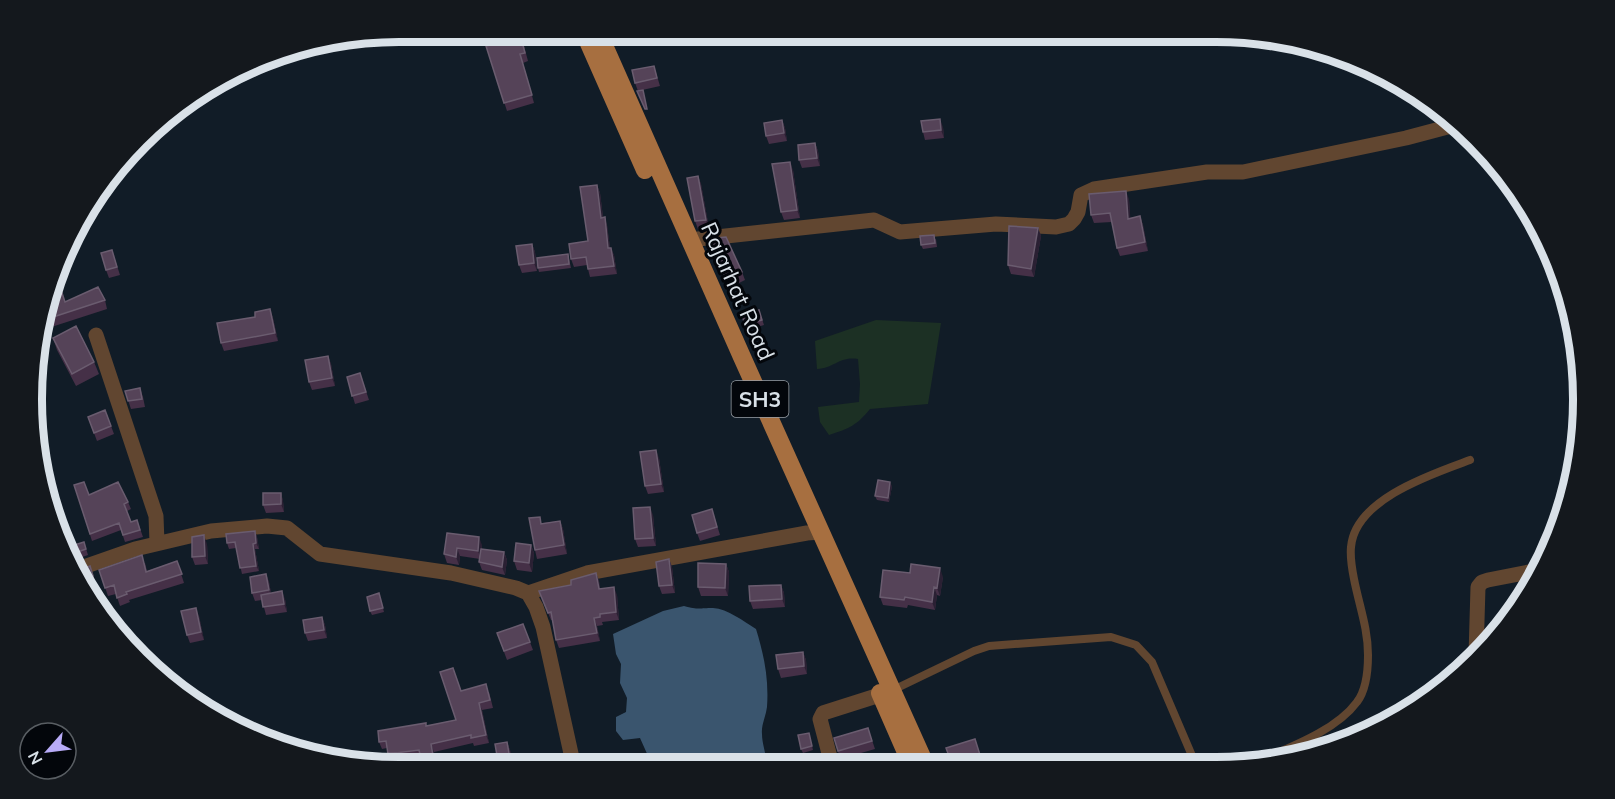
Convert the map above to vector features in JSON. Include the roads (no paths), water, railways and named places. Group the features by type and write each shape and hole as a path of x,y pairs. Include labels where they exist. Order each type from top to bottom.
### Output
{"main road":[{"name":"Rajarhat Road","path":"589,42 886,692 921,757"},
{"name":"Rajarhat Road","path":"602,42 814,533"},
{"name":"Rajarhat Road","path":"886,692 909,757"}],"street":[{"path":"689,240 874,220 879,220 900,232 996,224 1064,226 1074,219 1078,212 1081,195 1094,189 1207,172 1243,172 1447,127"},
{"path":"96,335 156,516 157,543"},
{"path":"84,567 157,543 211,531 267,526 287,528 320,554 451,573 516,588 528,593 543,627 572,757"},
{"path":"528,593 587,573 814,533"},
{"path":"1476,643 1478,587 1482,582 1488,580 1528,572"},
{"path":"830,757 820,719 821,715 886,692"}],"lane":[{"path":"1278,751 1337,722 1359,701 1365,686 1368,668 1368,638 1354,579 1350,548 1358,525 1374,508 1401,488 1470,460"},
{"path":"886,692 989,646 1110,637 1136,645 1152,662 1193,757"}],"water":[{"path":"684,606 713,608 735,616 756,629 767,677 767,707 762,731 766,757 649,757 640,738 623,740 616,731 616,717 626,712 627,698 620,683 621,664 616,654 613,634 663,611"}]}
